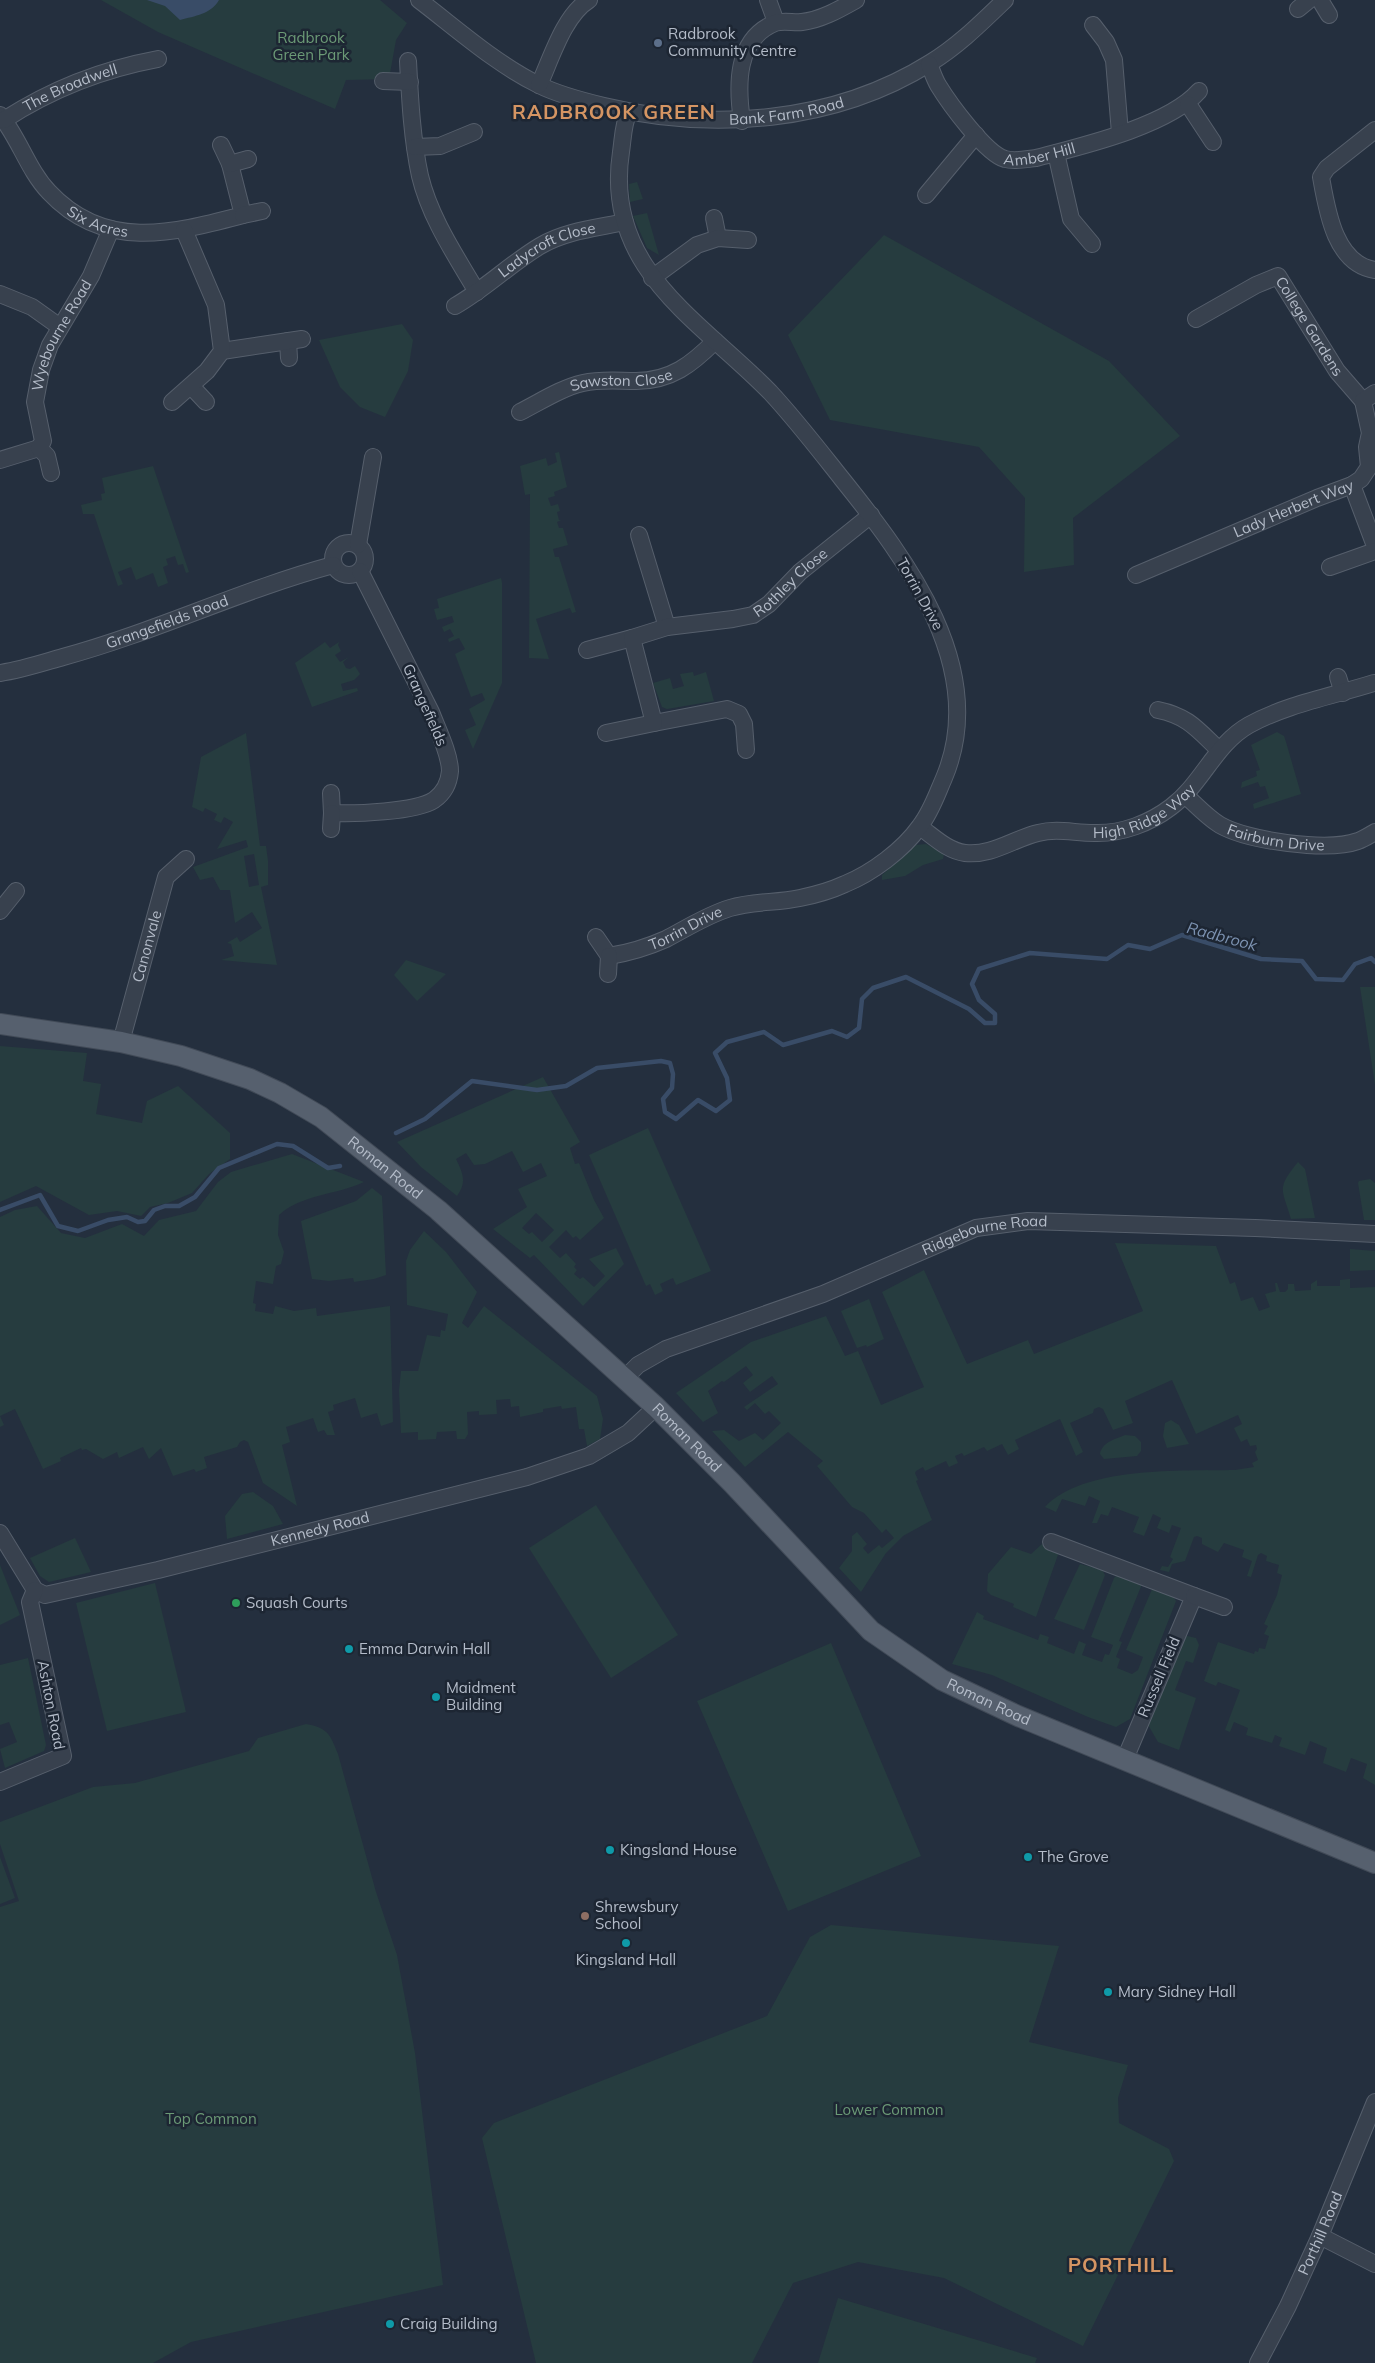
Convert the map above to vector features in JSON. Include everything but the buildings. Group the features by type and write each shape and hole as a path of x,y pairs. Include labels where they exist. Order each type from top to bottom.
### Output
{"main road":[{"name":"Roman Road","path":"0,1024 121,1042 181,1056 236,1073 280,1093 321,1117 438,1210 656,1407 732,1483 871,1631 942,1680 1018,1716 1375,1863"}],"street":[{"name":"Bank Farm Road","path":"419,0 499,60 539,85 582,101 629,112 694,121 742,121 790,114 859,96 895,82 957,45 1004,0"},
{"path":"539,85 568,22 580,5 589,0"},
{"path":"768,0 776,22"},
{"path":"742,121 738,76 745,53 760,33 776,22 804,22 820,17 856,0"},
{"path":"1320,0 1329,14"},
{"path":"1092,25 1106,42 1114,60 1120,133"},
{"name":"The Broadwell","path":"2,117 58,90 139,55 158,59"},
{"path":"408,61 415,147 420,177 450,247 478,292"},
{"name":"Amber Hill","path":"928,64 938,85 976,135 987,148 1004,159 1021,160 1056,153 1149,124 1188,104 1199,91"},
{"path":"383,81 410,82"},
{"path":"1188,104 1213,142"},
{"name":"Torrin Drive","path":"609,956 662,941 708,916 732,907 800,898 846,884 883,863 920,827 934,801 949,766 957,720 954,678 943,637 912,574 871,515 769,392 672,302 652,278 636,250 625,222 619,193 619,166 629,112"},
{"name":"Six Acres","path":"2,117 49,192 91,223 135,233 184,230 262,211"},
{"path":"1375,130 1327,168 1321,177 1330,216 1341,245 1352,260 1362,268 1375,270"},
{"path":"415,147 440,146 474,132"},
{"path":"926,196 976,135"},
{"path":"221,145 230,164 243,215"},
{"path":"1056,153 1071,219 1092,244"},
{"path":"230,164 248,159"},
{"path":"714,218 718,238"},
{"name":"Ladycroft Close","path":"455,306 478,292 542,245 586,230 625,222"},
{"name":"Wyebourne Road","path":"39,448 44,441 36,402 41,370 50,345 91,276 111,229"},
{"path":"172,402 207,371 222,351 216,305 184,230"},
{"path":"652,278 697,245 718,238 748,240"},
{"name":"College Gardens","path":"1196,319 1256,285 1278,276 1337,371 1369,397"},
{"path":"0,294 32,307 60,327"},
{"path":"222,351 295,340 289,358"},
{"name":"Sawston Close","path":"520,412 581,384 599,381 639,381 665,378 683,370 715,341"},
{"path":"191,386 206,402"},
{"name":"Lady Herbert Way","path":"1136,575 1317,498 1352,486 1361,479 1369,468 1367,447 1370,433 1369,397"},
{"path":"0,460 39,448 47,456 51,474"},
{"name":"Grangefields","path":"331,793 331,821 356,814 400,810 433,801 446,788 450,769 431,712 360,571 366,558 358,545 373,457"},
{"path":"1352,486 1375,546"},
{"name":"Rothley Close","path":"587,650 667,626 753,615 769,604 800,572 871,515"},
{"path":"639,535 667,626"},
{"path":"358,545 349,542 339,546 333,554 334,564 340,573 350,575 360,571"},
{"path":"1330,567 1375,551"},
{"name":"Grangefields Road","path":"0,673 89,650 170,623 232,597 334,564"},
{"path":"632,638 654,723"},
{"name":"High Ridge Way","path":"920,827 952,849 965,853 998,849 1037,834 1055,830 1095,833 1133,827 1152,820 1186,796 1220,750 1248,726 1340,685 1374,683"},
{"path":"1158,710 1179,707 1194,726 1220,750"},
{"path":"606,733 727,709 739,714 744,724 746,750"},
{"name":"Fairburn Drive","path":"1186,796 1218,824 1236,833 1258,839 1336,845 1358,841 1375,832"},
{"name":"Canonvale","path":"121,1042 166,877 186,859"},
{"path":"0,911 16,891"},
{"path":"596,937 609,956 608,974"},
{"name":"Ridgebourne Road","path":"624,1379 638,1366 666,1349 823,1294 976,1228 1028,1221 1255,1228 1375,1234"},
{"name":"Kennedy Road","path":"35,1590 45,1595 145,1573 527,1477 589,1456 628,1434 656,1407"},
{"path":"0,1533 35,1590"},
{"path":"1051,1542 1224,1607"},
{"name":"Ashton Road","path":"0,1782 63,1756 30,1602 35,1590"},
{"name":"Russell Field","path":"1125,1759 1194,1596"},
{"name":"Porthill Road","path":"1258,2363 1288,2306 1320,2236 1375,2102"},
{"path":"1320,2236 1375,2264"}],"green space":[{"name":"Radbrook Green Park","path":"101,0 380,0 407,23 396,40 389,79 346,80 335,109 158,32"},
{"path":"637,182 643,199 630,202 629,184"},
{"path":"647,213 659,255 647,248 633,216"},
{"path":"884,235 1109,361 1180,436 1073,518 1074,565 1024,572 1025,498 979,447 830,420 788,335"},
{"path":"402,324 413,340 408,371 385,417 360,407 340,387 319,340"},
{"path":"559,452 567,487 554,492 555,496 548,498 551,506 558,504 560,511 557,512 559,520 561,520 557,522 559,528 563,528 568,545 553,549 555,557 559,557 576,612 572,613 570,608 536,619 549,659 529,658 530,494 525,495 520,466 546,458 548,466 557,462 555,453"},
{"path":"153,466 189,572 186,573 183,564 178,565 175,556 166,559 168,565 163,567 168,583 158,587 153,573 136,580 131,567 118,572 123,584 118,586 94,514 83,514 81,505 102,500 101,494 105,493 102,478"},
{"path":"501,578 502,683 473,749 465,730 476,725 469,709 485,700 482,693 471,697 455,654 465,649 459,638 449,642 448,639 454,636 450,629 444,632 442,627 454,622 452,616 437,620 434,609 439,608 437,599"},
{"path":"325,642 330,648 339,642 338,645 341,651 335,655 340,662 349,657 343,662 346,668 350,669 355,666 360,674 354,680 341,684 343,691 357,688 358,691 312,707 295,663"},
{"path":"693,672 694,676 706,672 714,701 667,709 662,707 653,683 670,678 673,689 684,686 680,674"},
{"path":"1277,732 1284,736 1301,794 1254,809 1253,804 1269,798 1265,786 1260,787 1258,782 1241,788 1242,782 1257,776 1256,771 1260,770 1251,745"},
{"path":"246,733 260,846 266,846 268,861 268,885 261,887 277,965 221,960 234,956 231,944 227,943 237,937 240,942 262,928 252,912 235,923 230,890 220,890 213,877 200,880 193,867 248,847 246,840 217,849 233,822 224,817 221,823 214,820 217,814 205,808 203,812 192,807 201,757","holes":["254,854 259,885 249,887 244,856"]},
{"path":"926,844 944,854 943,859 923,865 905,876 882,880 882,875 916,845"},
{"path":"406,960 446,974 417,1001 394,975"},
{"path":"1360,987 1375,987 1375,1085"},
{"path":"0,1046 87,1053 83,1081 101,1084 96,1114 142,1123 147,1101 178,1086 230,1133 230,1159 209,1174 192,1193 168,1203 150,1207 141,1216 117,1211 89,1215 36,1186 0,1202"},
{"path":"543,1077 580,1142 570,1148 575,1164 579,1163 594,1200 604,1218 580,1240 576,1236 573,1238 566,1230 549,1247 560,1258 566,1253 576,1264 574,1267 577,1270 574,1274 580,1279 583,1277 594,1287 605,1276 589,1259 616,1248 624,1264 583,1306 534,1255 530,1258 493,1229 527,1207 518,1189 547,1176 541,1163 523,1172 512,1151 485,1164 474,1165 466,1153 456,1159 463,1178 462,1187 457,1196 421,1167 397,1142","holes":["536,1213 554,1230 542,1242 532,1232 529,1234 522,1228"]},
{"path":"648,1128 711,1271 676,1285 673,1278 660,1284 663,1291 655,1295 650,1284 646,1286 589,1155"},
{"path":"292,1154 364,1182 298,1203 279,1215 278,1235 284,1252 281,1264 276,1266 273,1284 256,1281 253,1303 256,1304 255,1311 273,1314 275,1306 294,1311 316,1308 317,1316 390,1306 393,1422 381,1426 377,1413 361,1418 355,1398 333,1405 334,1410 328,1412 335,1435 327,1435 324,1430 318,1432 313,1418 286,1427 290,1442 282,1445 297,1506 263,1483 248,1442 244,1440 237,1447 204,1457 207,1468 196,1472 194,1469 173,1476 161,1448 149,1459 143,1447 119,1458 117,1452 103,1459 81,1448 60,1458 61,1461 43,1469 15,1409 0,1416 0,1217 15,1210 37,1206 61,1233 85,1238 122,1224 144,1236 159,1220 196,1211 218,1182 231,1172"},
{"path":"1298,1162 1305,1169 1315,1218 1291,1219 1285,1201 1283,1189 1286,1178"},
{"path":"1370,1179 1375,1183 1375,1220 1364,1220 1358,1183 1359,1181"},
{"path":"372,1188 382,1196 386,1275 354,1282 353,1278 329,1281 312,1279 301,1221 356,1201"},
{"path":"424,1231 446,1252 477,1292 462,1323 468,1328 484,1306 597,1396 603,1419 600,1439 587,1446 584,1429 579,1429 576,1407 562,1409 561,1406 543,1409 543,1412 520,1417 519,1406 511,1407 510,1399 496,1400 497,1414 479,1415 479,1411 467,1412 468,1434 465,1439 457,1439 456,1431 437,1432 436,1439 418,1440 418,1432 401,1433 399,1391 401,1371 418,1371 427,1335 440,1337 441,1330 445,1331 448,1314 407,1305 406,1261 410,1250"},
{"path":"1115,1243 1216,1246 1230,1284 1235,1282 1241,1301 1253,1297 1259,1311 1270,1307 1265,1294 1276,1291 1275,1283 1277,1283 1280,1292 1285,1292 1288,1289 1288,1284 1294,1284 1295,1291 1311,1290 1311,1284 1317,1280 1317,1286 1340,1286 1340,1280 1350,1279 1350,1288 1375,1287 1375,1785 1363,1778 1367,1764 1351,1758 1346,1772 1323,1763 1327,1748 1310,1741 1305,1755 1279,1746 1282,1738 1275,1735 1272,1743 1246,1735 1248,1728 1234,1722 1230,1732 1225,1730 1240,1690 1218,1682 1216,1686 1204,1681 1218,1642 1254,1654 1255,1651 1258,1652 1259,1648 1265,1649 1269,1636 1264,1634 1268,1626 1264,1624 1277,1595 1282,1575 1277,1573 1279,1565 1266,1561 1267,1556 1261,1553 1258,1555 1251,1577 1247,1576 1252,1561 1242,1557 1244,1550 1224,1543 1218,1552 1202,1544 1202,1538 1197,1536 1194,1537 1185,1561 1172,1564 1169,1572 1160,1570 1162,1566 1168,1567 1173,1559 1170,1557 1181,1528 1172,1525 1169,1533 1157,1528 1161,1518 1153,1514 1144,1536 1133,1532 1139,1517 1112,1507 1108,1516 1101,1514 1097,1523 1092,1523 1100,1501 1089,1496 1085,1506 1062,1499 1056,1512 1045,1507 1062,1494 1083,1484 1108,1478 1162,1471 1235,1470 1254,1467 1252,1463 1258,1460 1255,1452 1257,1449 1256,1445 1250,1446 1247,1439 1241,1442 1234,1428 1242,1424 1238,1415 1196,1434 1172,1380 1125,1401 1133,1423 1113,1430 1103,1409 1099,1407 1094,1409 1093,1413 1070,1423 1083,1452 1076,1456 1060,1419 1015,1440 1019,1449 1008,1455 1002,1444 987,1451 984,1447 964,1456 962,1453 955,1456 958,1463 949,1467 946,1461 925,1471 923,1467 915,1473 918,1480 916,1481 932,1520 903,1536 886,1553 861,1592 839,1568 852,1551 852,1536 857,1532 867,1544 863,1548 868,1554 879,1545 882,1548 894,1538 886,1529 882,1533 864,1513 852,1507 817,1466 823,1461 788,1432 745,1467 712,1431 724,1430 739,1441 755,1433 763,1440 781,1423 769,1411 765,1414 755,1403 747,1410 744,1407 778,1384 772,1376 750,1392 743,1383 753,1375 746,1366 724,1382 722,1381 708,1391 718,1413 703,1422 676,1393 751,1342 826,1316 845,1356 858,1351 881,1405 924,1387 882,1292 924,1270 967,1364 1028,1340 1034,1354 1143,1311"},
{"path":"1350,1249 1375,1251 1375,1270 1350,1271"},
{"path":"869,1299 884,1339 867,1347 866,1345 857,1348 841,1311"},
{"path":"0,1416 4,1425 0,1427"},
{"path":"1171,1420 1179,1425 1189,1444 1167,1448 1163,1436 1165,1423"},
{"path":"1125,1435 1135,1436 1141,1442 1141,1451 1137,1456 1104,1459 1100,1454 1103,1447"},
{"path":"253,1492 273,1506 283,1524 227,1539 225,1516 242,1494"},
{"path":"596,1505 678,1635 611,1678 529,1548"},
{"path":"75,1538 91,1572 49,1582 40,1576 30,1558"},
{"path":"1042,1544 1059,1552 1036,1617 1013,1607 1014,1604 991,1595 987,1591 988,1574 1011,1547 1031,1554"},
{"path":"1080,1564 1102,1570 1105,1575 1084,1630 1054,1619"},
{"path":"0,1565 20,1615 0,1625"},
{"path":"1118,1574 1142,1584 1119,1641 1122,1642 1116,1657 1120,1659 1117,1668 1132,1674 1138,1670 1143,1657 1126,1650 1153,1587 1172,1595 1176,1601 1130,1719 1116,1727 1088,1717 992,1675 952,1664 977,1612 984,1616 983,1619 1038,1640 1040,1634 1049,1637 1047,1643 1074,1654 1079,1641 1086,1644 1082,1655 1102,1662 1105,1654 1109,1655 1113,1645 1091,1637 1114,1578"},
{"path":"155,1583 186,1712 107,1731 76,1603"},
{"path":"1183,1635 1196,1638 1199,1645 1193,1663 1186,1661 1175,1690 1196,1698 1179,1750 1158,1742 1147,1723"},
{"path":"831,1643 921,1856 788,1911 697,1701"},
{"path":"28,1658 46,1745 44,1751 5,1768 0,1749 17,1742 9,1722 0,1725 0,1665"},
{"name":"Top Common","path":"306,1724 324,1730 333,1741 376,1892 397,1955 415,2053 443,2285 191,2342 153,2363 0,2363 0,1907 19,1901 0,1844 0,1822 93,1787 135,1783 249,1751 258,1738"},
{"path":"0,1857 15,1898 0,1904"},
{"name":"Lower Common","path":"831,1925 1059,1946 1029,2042 1128,2065 1118,2098 1119,2123 1169,2149 1174,2161 1083,2346 944,2278 858,2262 793,2283 752,2363 536,2363 482,2138 494,2123 767,2016 810,1937"},
{"path":"838,2298 1037,2358 1035,2363 818,2363"}],"water":[{"path":"147,0 219,0 216,5 207,11 197,16 180,20 165,6"}],"waterway":[{"name":"Radbrook","path":"396,1133 425,1119 472,1081 537,1090 566,1086 597,1068 661,1061 670,1063 673,1074 672,1088 663,1099 665,1112 676,1119 698,1100 716,1111 730,1100 727,1078 715,1053 727,1042 764,1032 783,1045 832,1031 847,1037 859,1028 862,999 873,988 906,977 969,1009 985,1023 995,1023 995,1014 979,1000 972,984 979,969 1030,953 1107,959 1128,945 1150,949 1182,935 1261,959 1302,961 1316,979 1343,980 1355,964 1371,958 1375,962"},
{"name":"Radbrook","path":"0,1210 40,1195 58,1226 78,1231 108,1220 127,1217 138,1222 145,1221 154,1210 165,1206 179,1206 195,1197 219,1168 277,1144 293,1146 328,1168 340,1166"}],"place":[{"name":"Radbrook Community Centre","path":"658,43"},
{"name":"Squash Courts","path":"236,1603"},
{"name":"Emma Darwin Hall","path":"349,1649"},
{"name":"Maidment Building","path":"436,1697"},
{"name":"Kingsland House","path":"610,1850"},
{"name":"The Grove","path":"1028,1857"},
{"name":"Shrewsbury School","path":"585,1916"},
{"name":"Kingsland Hall","path":"626,1943"},
{"name":"Mary Sidney Hall","path":"1108,1992"},
{"name":"Craig Building","path":"390,2324"}],"district":[{"name":"RADBROOK GREEN","path":"614,112"},
{"name":"PORTHILL","path":"1121,2265"}]}
